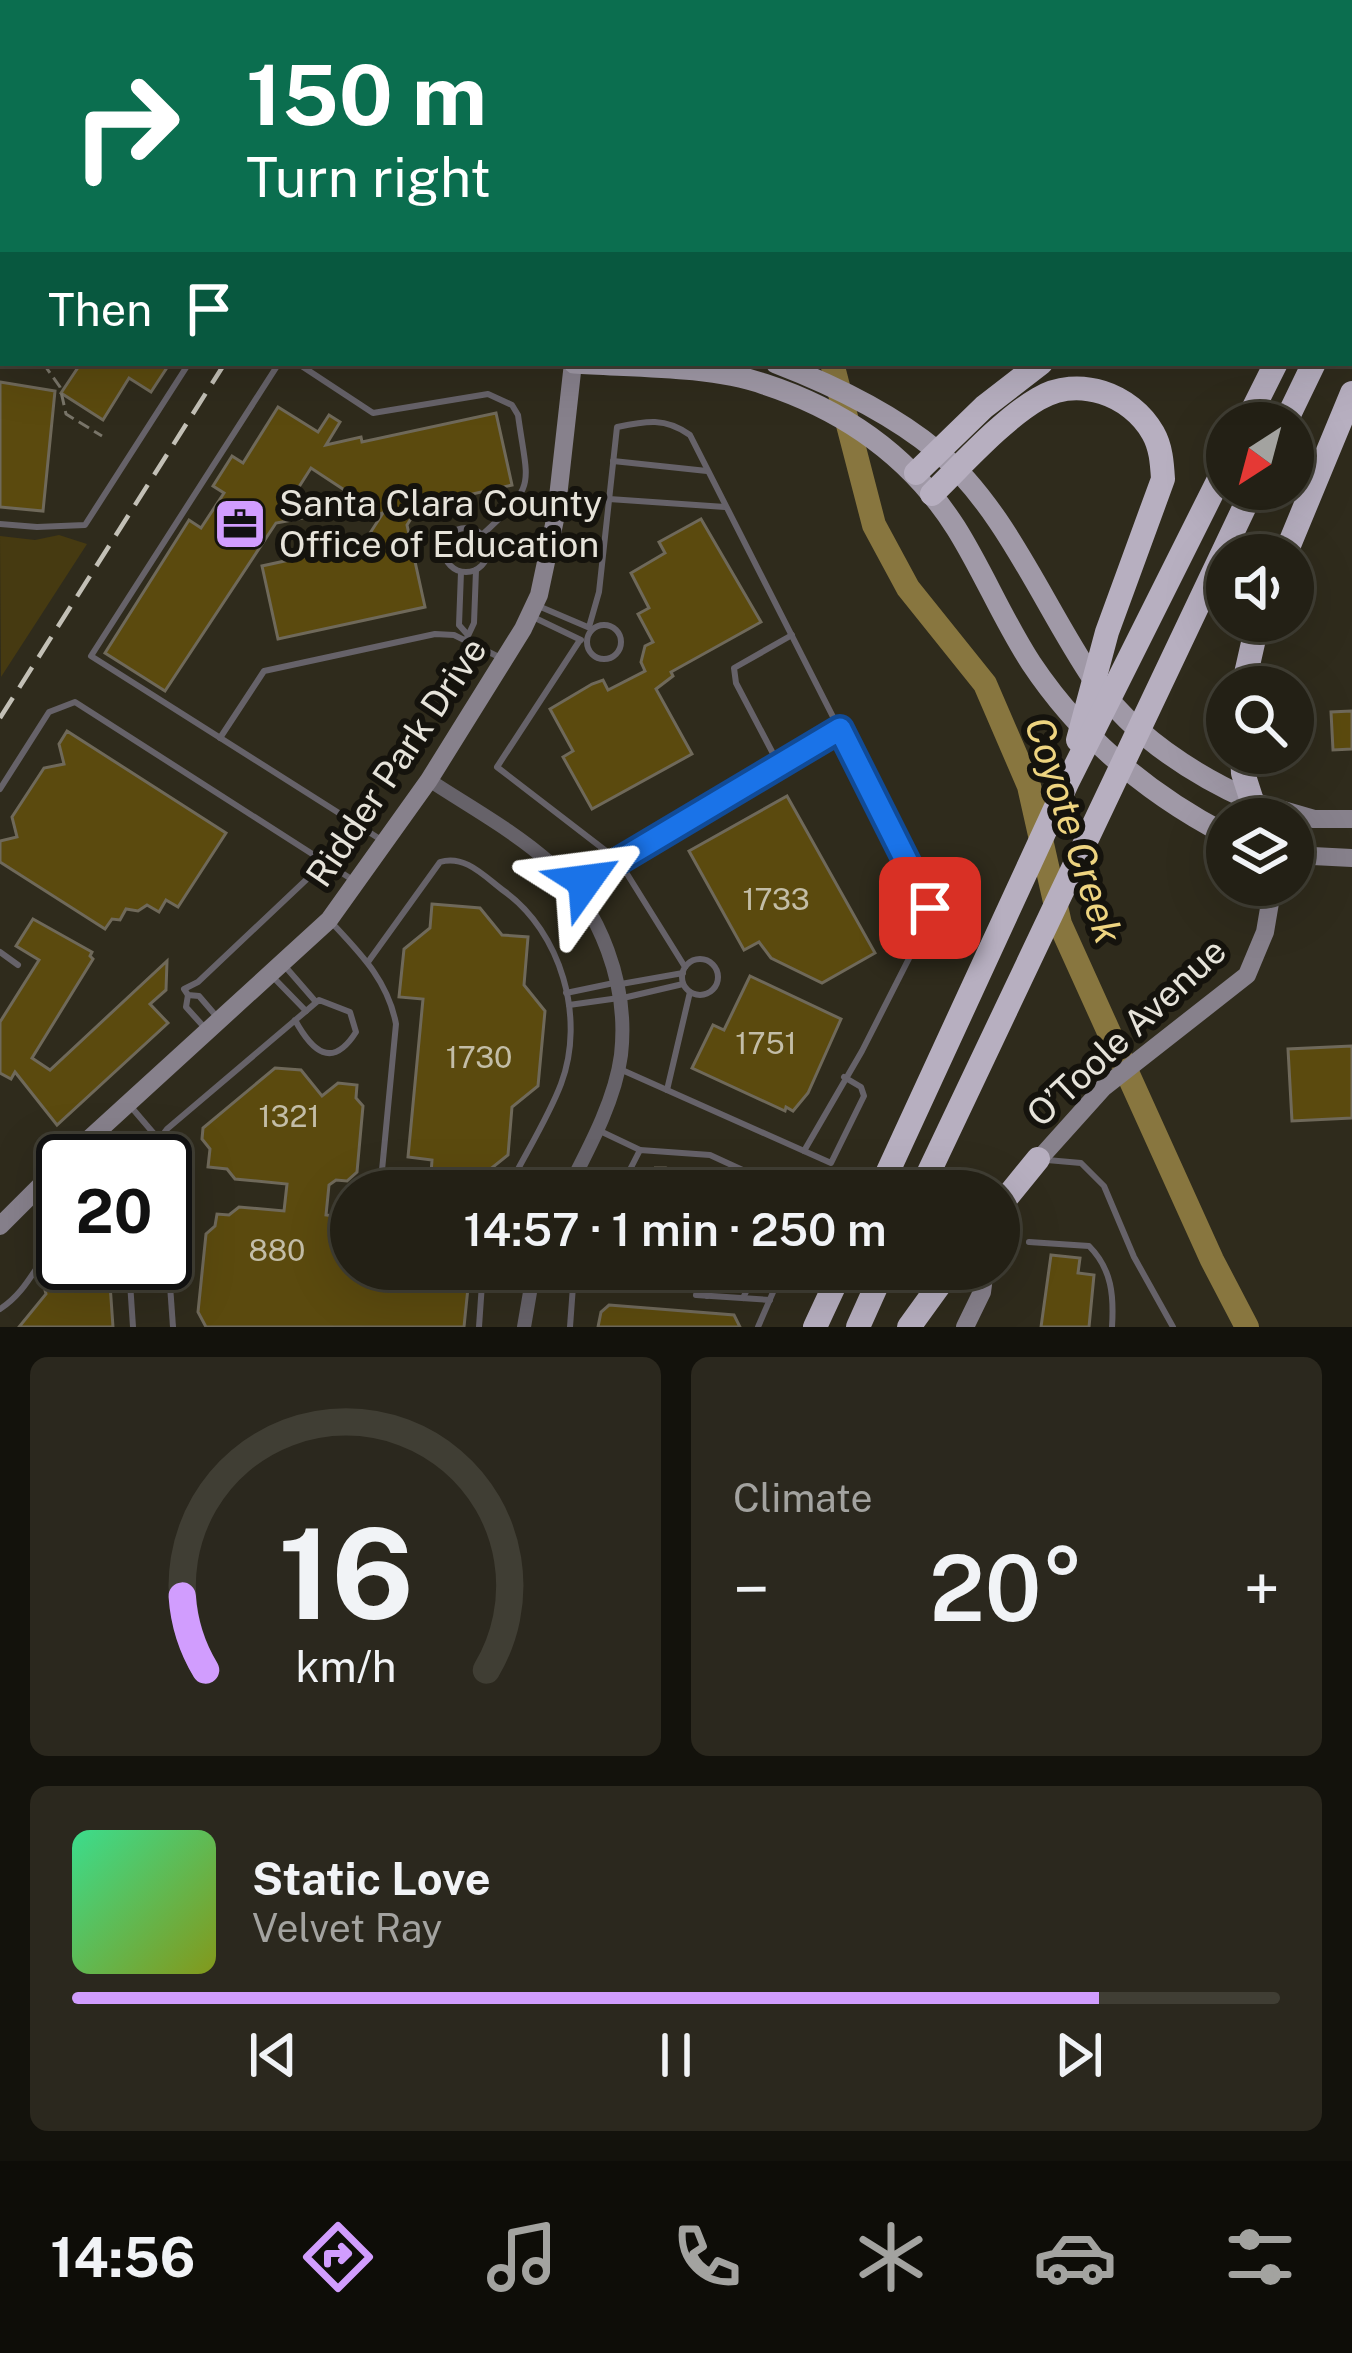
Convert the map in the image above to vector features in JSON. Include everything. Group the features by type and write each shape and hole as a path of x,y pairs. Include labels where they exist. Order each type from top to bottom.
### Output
{"highway":[{"path":"947,461 984,407 1037,366"},
{"path":"1256,402 1274,366"},
{"path":"1295,402 1313,366"},
{"path":"916,475 947,461 1042,396 1078,388 1114,396 1152,431 1161,453 1163,479 1107,632 1067,783"},
{"path":"1294,534 1352,393"},
{"path":"889,1170 1067,783 1206,506"},
{"path":"930,1170 1242,510"},
{"path":"1020,1181 1038,1159"},
{"path":"815,1327 832,1290"},
{"path":"858,1327 875,1290"},
{"path":"909,1327 936,1290"}],"main road":[{"path":"610,366 760,382 872,436 916,475 957,529 1033,665 1078,722 1155,794 1206,823"},
{"path":"782,366 890,417 947,461 1021,556 1096,683 1122,713 1179,761 1238,798"}],"street":[{"name":"Ridder Park Drive","path":"95,1134 329,920 429,780 504,660 532,610 556,515 574,366"},
{"path":"429,780 523,841 574,888 591,914 618,991 618,1068 577,1170"},
{"path":"1314,819 1352,819"},
{"path":"1314,856 1352,858"},
{"name":"O’Toole Avenue","path":"1020,1185 1076,1114 1247,975 1270,906"},
{"name":"Ridder Park Drive","path":"1,1222 36,1189"},
{"path":"524,1327 530,1290"},
{"path":"964,1327 982,1290"}],"lane":[{"path":"0,524 85,525 186,366"},
{"path":"277,366 91,656 386,843"},
{"path":"302,366 373,412 488,394 512,405 518,415 526,485 519,500 482,535"},
{"path":"569,1006 684,970 703,959 718,974 716,986 707,994 690,992 683,984 684,970 619,862 497,766 591,628 617,427 656,420 675,424 690,435 930,908 929,919 862,1051 804,1151"},
{"path":"613,461 707,471"},
{"path":"609,499 725,507"},
{"path":"458,529 482,535 487,560 476,570 461,572 445,558 445,541 458,529"},
{"path":"466,637 475,623 476,570"},
{"path":"461,572 459,626 466,637"},
{"path":"532,610 591,628 611,627 620,636 620,648 612,657 601,658 532,610"},
{"path":"220,738 264,671 435,634 466,637 504,660"},
{"path":"779,765 736,683 734,668 792,635"},
{"path":"0,789 49,712 75,702 358,884"},
{"path":"574,888 840,729"},
{"path":"368,962 440,862 451,859 467,864 517,900 544,934 559,964 572,1021 563,1081 518,1170"},
{"path":"213,1026 186,1007 184,989 198,982 325,862"},
{"path":"329,920 368,962 392,998 396,1024 382,1170"},
{"path":"0,952 18,965"},
{"path":"276,968 316,1002 333,1002 350,1012 356,1032 336,1054 322,1052 307,1042 295,1020"},
{"path":"276,968 306,1011"},
{"path":"566,993 683,984"},
{"path":"667,1090 690,992"},
{"path":"188,995 199,996 213,1026"},
{"path":"164,1134 316,1002"},
{"path":"618,1068 832,1163 864,1096 861,1088 844,1077"},
{"path":"128,1104 153,1134"},
{"path":"596,1129 640,1150 710,1155 743,1170"},
{"path":"630,1170 640,1150"},
{"path":"1038,1159 1081,1163 1104,1186 1134,1257 1173,1327"},
{"path":"1029,1242 1089,1246 1100,1257 1114,1294 1112,1327"},
{"path":"0,1309 16,1299 35,1272"},
{"path":"131,1290 133,1327"},
{"path":"170,1290 172,1327"},
{"path":"479,1327 482,1290"},
{"path":"570,1327 573,1290"},
{"path":"707,1296 710,1290"},
{"path":"743,1298 747,1290"},
{"path":"758,1327 774,1290"},
{"path":"696,1295 770,1300"}],"path":[{"path":"45,366 60,387 65,414 102,436"}],"shaded area":[{"path":"59,535 87,544 1,677 0,536 35,540"}],"building":[{"path":"79,366 168,366 151,392 129,378 103,420 61,393"},
{"path":"0,382 55,391 43,511 0,507"},
{"name":"Santa Clara County Office of Education","path":"278,407 318,432 329,415 340,422 326,445 361,437 362,442 496,413 512,485 419,506 407,525 425,607 278,639 262,566 363,544 383,513 363,518 358,499 311,468 297,490 303,518 276,523 165,691 105,653 189,520 201,528 224,493 213,486 232,456 243,463"},
{"path":"701,519 761,622 671,672 673,676 656,689 692,754 592,809 563,757 573,751 550,709 592,684 603,680 608,690 645,671 641,662 645,646 653,642 638,614 649,608 631,573 665,553 659,542"},
{"path":"1352,711 1352,749 1333,750 1331,712"},
{"path":"67,731 226,833 178,907 166,900 159,912 147,905 138,911 126,909 120,920 112,919 105,929 0,862 0,841 17,837 12,817 44,768 64,764 59,744"},
{"path":"787,796 875,953 822,983 771,958 759,942 744,950 689,851"},
{"path":"432,904 480,908 502,935 528,937 524,985 545,1011 538,1086 512,1107 508,1155 489,1170 431,1170 432,1160 408,1157 423,999 399,997 404,949 430,928"},
{"path":"33,919 92,952 93,959 32,1058 50,1070 167,961 166,990 150,1004 168,1023 57,1125 15,1072 11,1079 0,1073 0,1022 39,960 16,946"},
{"path":"750,976 841,1019 808,1093 793,1111 692,1068 713,1025 724,1030"},
{"path":"1352,1046 1352,1118 1292,1121 1288,1049"},
{"path":"275,1068 301,1070 322,1096 338,1083 357,1085 356,1098 363,1106 357,1170 330,1170 326,1215 330,1215 330,1290 468,1290 464,1327 206,1327 198,1312 206,1234 215,1226 217,1214 229,1215 239,1207 284,1211 287,1184 235,1179 227,1169 208,1167 210,1149 202,1139 203,1128"},
{"path":"1051,1255 1080,1258 1078,1273 1094,1275 1089,1327 1041,1327"},
{"path":"45,1290 110,1290 113,1327 19,1327"},
{"path":"609,1305 734,1315 740,1327 598,1327 601,1312"}],"waterway":[{"name":"Coyote Creek","path":"833,366 874,525 908,588 985,684 1029,786 1060,924 1247,1327"}],"railway":[{"path":"0,718 223,366"}],"place":[{"name":"Santa Clara County Office of Education","path":"240,524"}],"route":[{"path":"585,881 840,729 930,908"}]}
